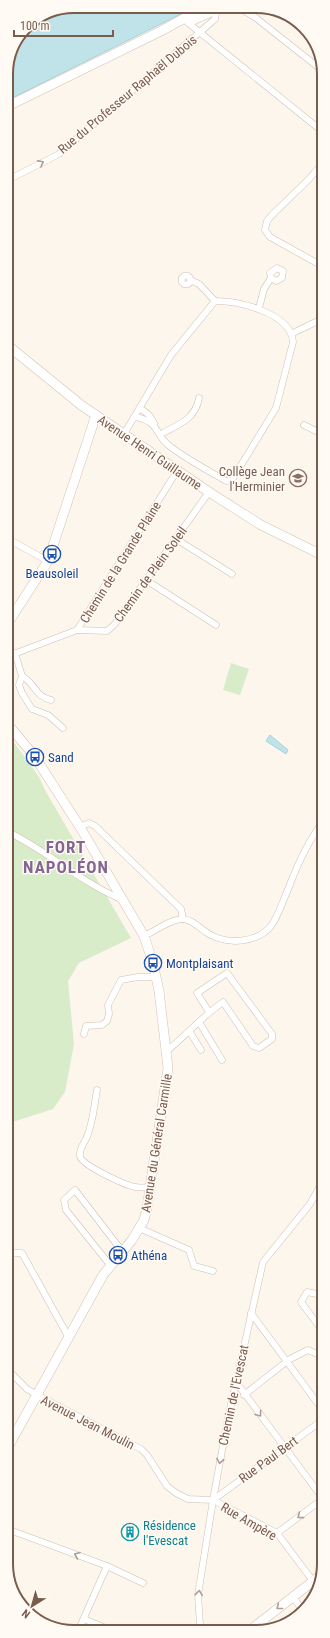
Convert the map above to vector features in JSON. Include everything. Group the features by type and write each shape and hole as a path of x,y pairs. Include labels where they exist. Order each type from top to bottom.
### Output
{"street":[{"path":"13,104 195,13"},
{"path":"161,31 207,13"},
{"name":"Rue du Professeur Raphaël Dubois","path":"13,177 59,154 215,19 216,13"},
{"path":"248,13 316,65"},
{"path":"252,13 256,18"},
{"path":"187,22 317,126"},
{"path":"317,170 272,215 267,221 265,230 270,237 317,263"},
{"path":"259,308 264,289 271,278"},
{"path":"140,408 149,415 167,444 226,481 232,480 276,408 293,342 293,333 286,325 259,308 224,301 215,301 199,284 190,280"},
{"path":"124,434 136,417 171,355 215,301"},
{"path":"293,333 317,321"},
{"name":"Avenue Henri Guillaume","path":"13,350 38,372 96,415 177,471 260,525 317,553"},
{"path":"161,434 191,417 198,407 200,398"},
{"path":"13,608 48,562 96,415"},
{"path":"136,417 145,419 154,424"},
{"path":"304,425 317,432"},
{"name":"Chemin de la Grande Plaine","path":"15,653 77,630 177,471"},
{"name":"Chemin de Plein Soleil","path":"77,630 107,631 114,625 209,492"},
{"path":"176,539 232,574"},
{"path":"13,542 48,562"},
{"path":"146,580 216,625"},
{"path":"15,653 22,676 19,685 32,709 48,715 63,728"},
{"path":"22,676 28,680 42,697 51,700"},
{"name":"Avenue du Général Carmille","path":"13,730 35,757 80,827 144,936 156,977 167,1051 167,1083 146,1214 139,1228 110,1265 13,1437"},
{"path":"80,827 89,823 95,826 182,909 183,919"},
{"path":"144,936 176,920 183,919 191,921 209,934 217,937 244,940 262,935 274,920 305,848 317,830"},
{"path":"13,835 108,894 123,900"},
{"path":"167,1051 190,1032 209,1012 223,1002 253,1046 260,1048 272,1039 272,1034 227,973 197,993 209,1012"},
{"path":"84,1034 86,1026 102,1025 107,1021 109,1014 108,1005 121,980 138,977 156,977"},
{"path":"199,1022 222,1060"},
{"path":"190,1032 201,1050"},
{"path":"97,1090 87,1137 80,1151 80,1158 82,1162 104,1174 134,1187 150,1187"},
{"path":"110,1265 66,1210 64,1200 75,1190 122,1251"},
{"name":"Chemin de l'Evescat","path":"200,1625 198,1595 213,1500 236,1382 263,1262 310,1204 317,1192"},
{"path":"139,1228 189,1250 194,1266 213,1271"},
{"path":"13,1254 22,1253 69,1338"},
{"path":"317,1294 307,1292 301,1302 317,1324"},
{"path":"251,1313 317,1403"},
{"path":"244,1395 286,1362 308,1350 317,1354"},
{"name":"Avenue Jean Moulin","path":"13,1375 27,1389 37,1395 141,1449 147,1455 167,1486 176,1493 188,1499 213,1500"},
{"path":"236,1382 244,1395 317,1490"},
{"name":"Rue Paul Bert","path":"213,1500 317,1424"},
{"name":"Rue Ampère","path":"213,1500 277,1534 313,1581"},
{"path":"277,1534 317,1504"},
{"path":"13,1532 107,1566 143,1583"},
{"path":"81,1625 107,1566"},
{"path":"257,1625 313,1581"},
{"path":"292,1597 300,1606"},
{"path":"84,1618 100,1625"}],"green space":[{"path":"231,663 249,669 240,695 223,690"},
{"path":"13,741 39,777 46,792 131,938 79,963 68,981 74,1044 65,1092 53,1109 13,1122 13,788"}],"water":[{"path":"74,13 183,13 13,98 13,70 19,47 34,28 43,21 62,14"},
{"path":"270,735 288,750 286,754 266,741"}],"place":[{"name":"Collège Jean l'Herminier","path":"298,478"},
{"name":"Beausoleil","path":"52,554"},
{"name":"Sand","path":"35,757"},
{"name":"Montplaisant","path":"153,963"},
{"name":"Athéna","path":"118,1255"},
{"name":"Résidence l'Evescat","path":"130,1532"}],"district":[{"name":"FORT NAPOLÉON","path":"66,857"}]}
